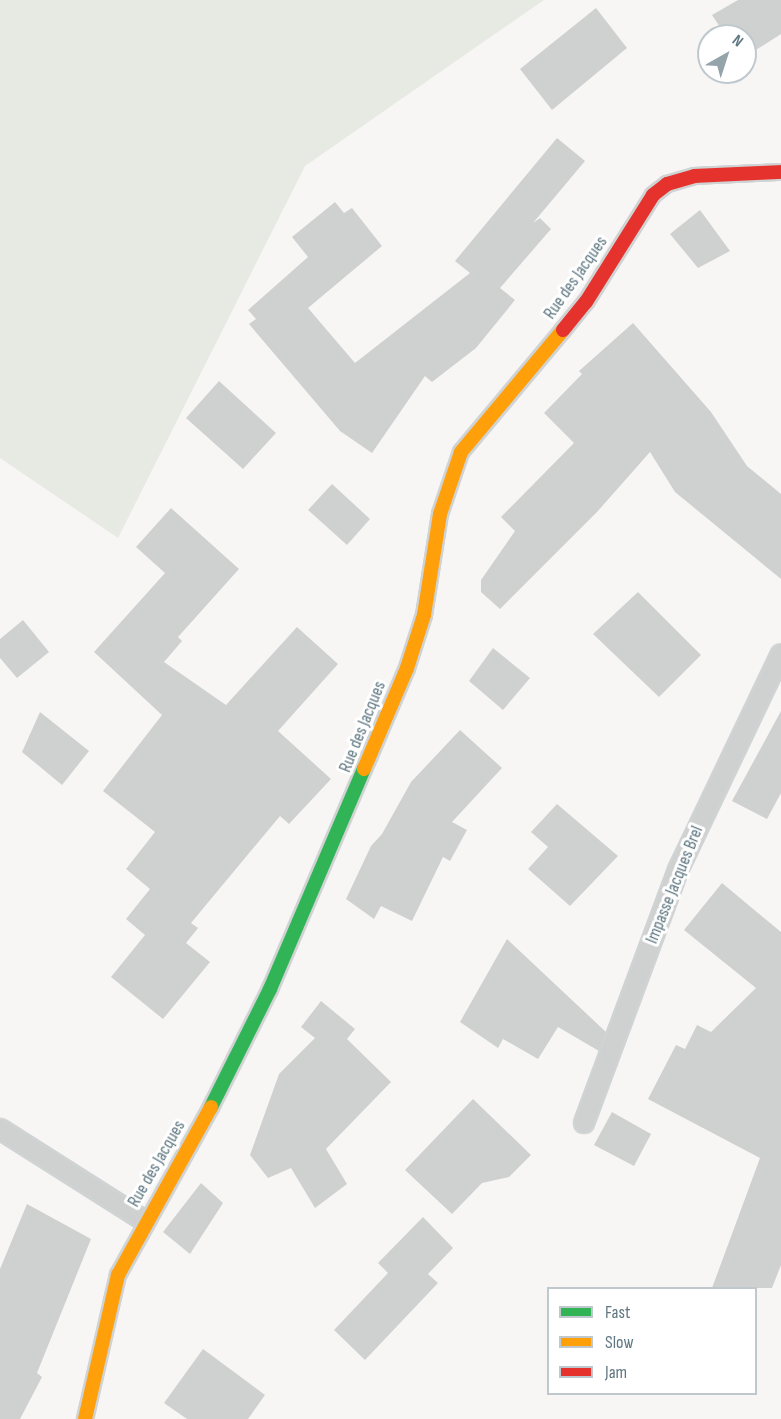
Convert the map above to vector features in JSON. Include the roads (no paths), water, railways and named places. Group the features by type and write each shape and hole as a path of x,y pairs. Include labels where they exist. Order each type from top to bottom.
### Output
{"street":[{"name":"Rue des Jacques","path":"85,1419 118,1275 145,1221 214,1102 270,988 384,727 419,636 440,514 461,452 586,302 653,195 667,184 695,176 781,172"}],"lane":[{"name":"Impasse Jacques Brel","path":"584,1123 678,870 781,654"},
{"path":"0,1129 145,1221"}]}
